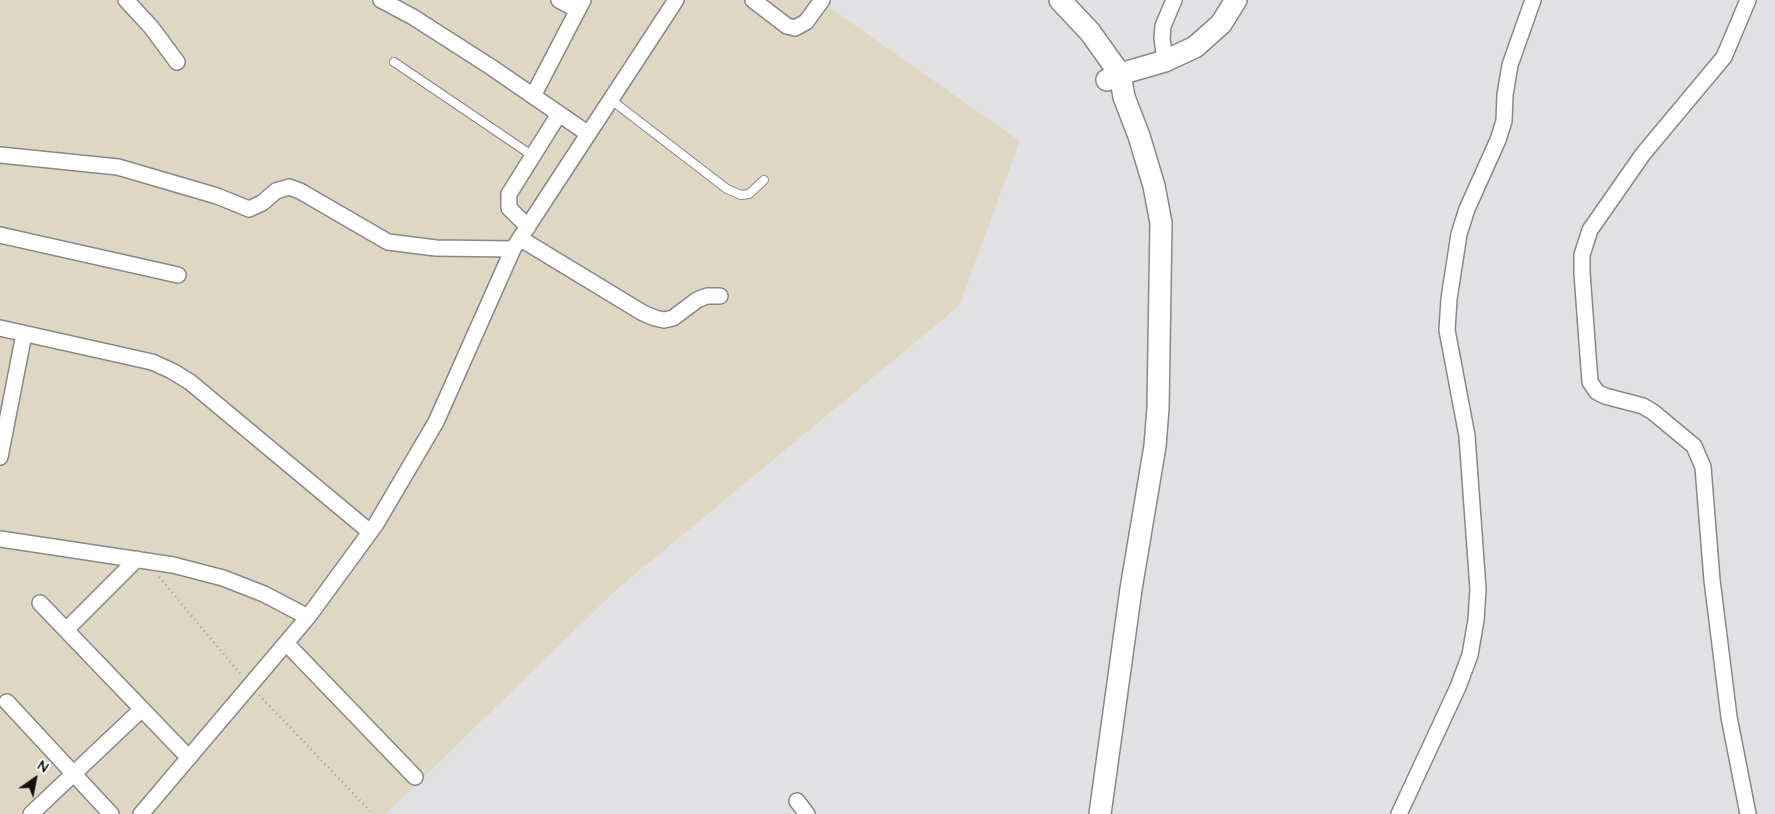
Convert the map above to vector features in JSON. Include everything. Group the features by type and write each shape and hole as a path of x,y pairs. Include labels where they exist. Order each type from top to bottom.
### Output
{"street":[{"path":"126,0 151,27 177,62"},
{"path":"381,0 413,17 588,133"},
{"path":"533,96 580,5 559,0"},
{"path":"142,814 308,617 370,532 436,422 521,238 676,0"},
{"path":"753,0 787,26 795,28 806,22 822,0"},
{"path":"1046,0 1114,77"},
{"path":"1060,0 1090,32 1124,97 1139,136 1154,186 1160,223 1158,408 1154,454 1132,589 1100,814"},
{"path":"1166,61 1162,38 1163,26 1174,0"},
{"path":"1114,77 1166,61 1194,47 1221,24 1236,0"},
{"path":"1398,814 1458,687 1470,655 1476,620 1478,588 1468,436 1447,330 1449,298 1460,234 1467,209 1498,140 1504,121 1505,94 1510,65 1533,0"},
{"path":"1748,0 1724,57 1643,154 1590,230 1582,254 1590,382 1597,392 1605,396 1643,406 1653,412 1694,446 1703,467 1712,580 1729,718 1748,814"},
{"path":"559,114 508,194 507,202 521,238 643,313 655,318 664,320 673,318 697,300 707,296 720,296"},
{"path":"0,155 118,167 217,196 249,209 262,203 276,190 289,187 300,191 388,242 436,248 521,238"},
{"path":"0,234 178,275"},
{"path":"0,328 152,362 172,371 190,382 370,532"},
{"path":"0,457 24,334"},
{"path":"0,539 173,565 223,578 264,594 308,617"},
{"path":"66,630 141,560"},
{"path":"40,603 188,758"},
{"path":"286,643 415,777"},
{"path":"6,702 111,814"},
{"path":"31,814 142,709"},
{"path":"797,801 807,814"}],"lane":[{"path":"394,62 532,156"},
{"path":"610,99 727,189 741,195 749,194 764,180"}],"path":[{"path":"141,560 250,686 370,811"}],"shaded area":[{"path":"0,0 819,0 1020,141 959,306 616,590 386,814 0,814"}]}
